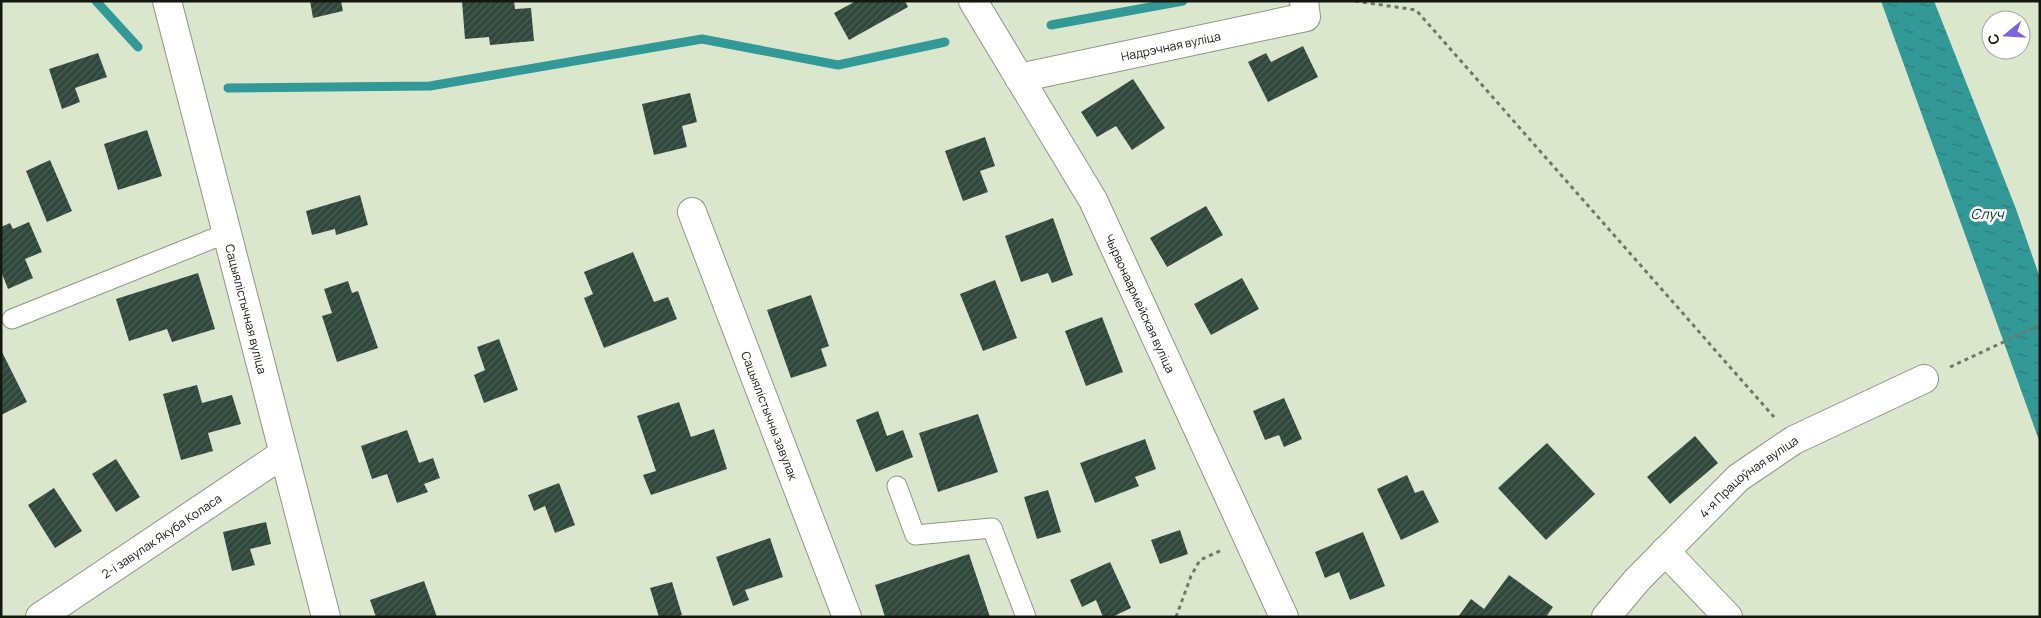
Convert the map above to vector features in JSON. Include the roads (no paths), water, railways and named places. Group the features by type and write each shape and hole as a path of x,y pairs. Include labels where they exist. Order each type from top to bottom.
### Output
{"street":[{"name":"Сацыялістычная вуліца","path":"167,1 326,617"},
{"name":"Чырвонаармейская вуліца","path":"974,1 1018,78 1093,200 1284,617"},
{"name":"Надрэчная вуліца","path":"1018,78 1306,17 1304,1"},
{"name":"Сацыялістычны завулак","path":"692,212 847,617"},
{"name":"4-я Працоўная вуліца","path":"1606,617 1637,580 1738,478 1794,440 1924,379"},
{"name":"2-і завулак Якуба Коласа","path":"40,617 283,454"},
{"path":"1665,551 1728,617"}],"lane":[{"path":"12,319 227,233"},
{"path":"897,486 915,535 992,528 1026,617"}],"water":[{"name":"Случ","path":"1881,1 1934,1 2016,209 2040,278 2040,443"}],"waterway":[{"path":"96,1 138,47"},
{"path":"1051,25 1183,1"},
{"path":"228,88 430,86 702,39 838,65 945,42"}]}
